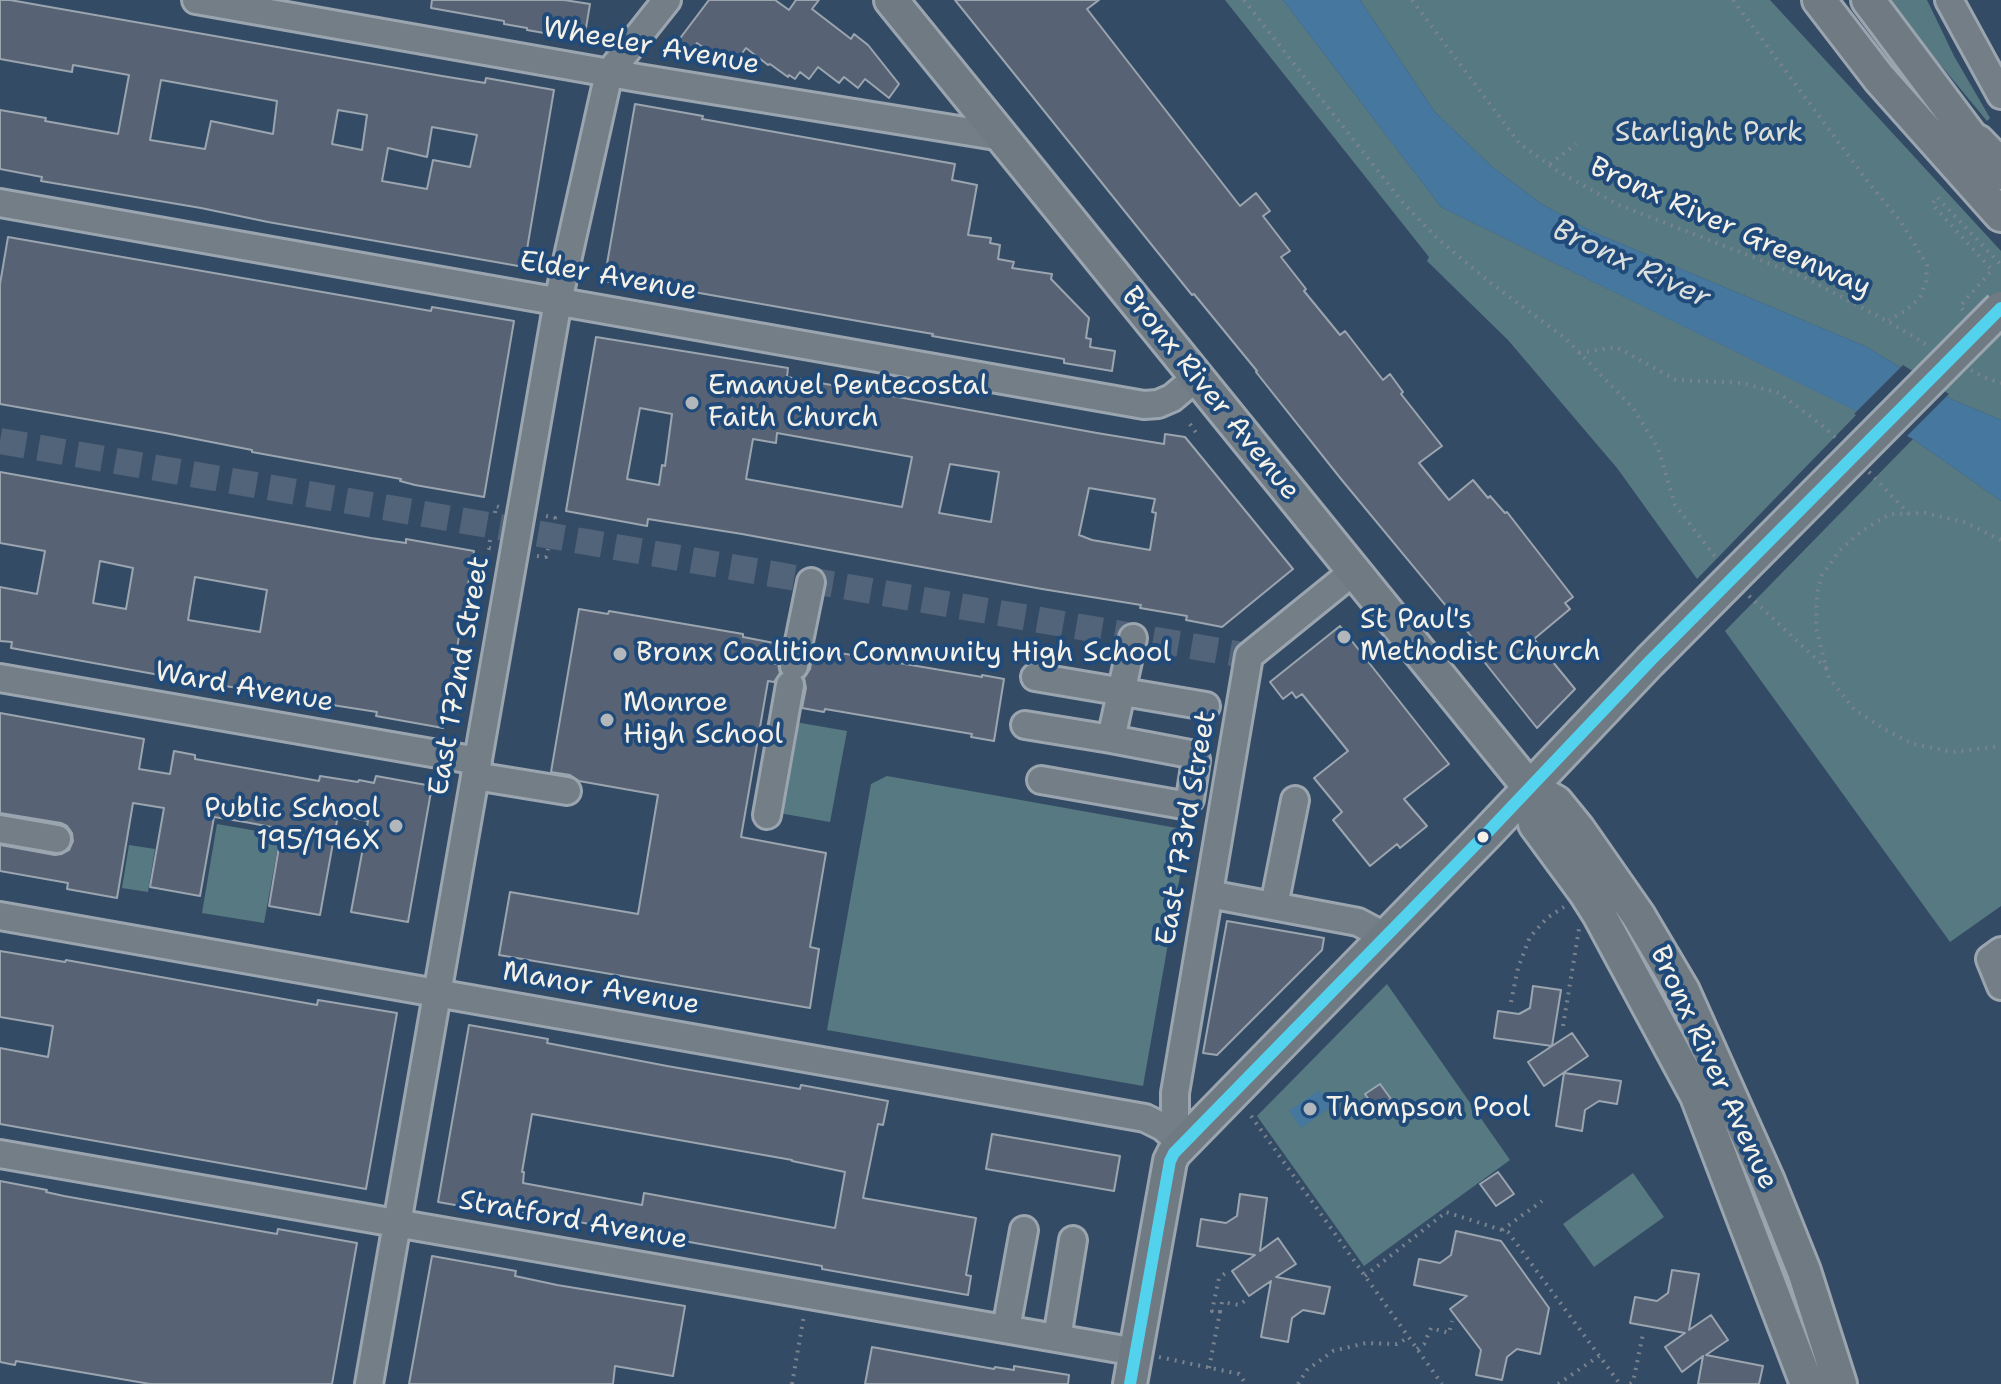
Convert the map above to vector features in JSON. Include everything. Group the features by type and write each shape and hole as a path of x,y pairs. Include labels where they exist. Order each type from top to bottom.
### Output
{"main road":[{"name":"Bronx River Avenue","path":"891,0 1529,787 1556,802 1638,915 1683,991 1792,1239 1840,1384"},
{"path":"1819,0 1879,78 2001,215"},
{"path":"1868,0 2001,177"},
{"path":"1130,1384 1170,1161 1182,1144 1386,937 1650,661 2001,308"},
{"name":"Bronx River Avenue","path":"1529,787 1535,824 1599,914 1697,1096 1807,1384"}],"street":[{"name":"Wheeler Avenue","path":"196,0 609,73 1002,137"},
{"name":"East 172nd Street","path":"369,1384 558,301 609,73 667,0"},
{"path":"1949,0 2001,95"},
{"name":"Elder Avenue","path":"0,203 1144,405 1158,404 1172,398 1197,377"},
{"name":"East 173rd Street","path":"1182,1144 1175,1118 1175,1093 1249,656 1354,571"},
{"path":"767,815 811,582"},
{"path":"1111,739 1133,638"},
{"path":"1035,677 1206,706"},
{"name":"Ward Avenue","path":"0,678 477,768 567,791"},
{"path":"1025,725 1190,754 1196,760 1190,799 1183,805 1041,780"},
{"path":"1274,906 1295,800"},
{"path":"0,829 57,839"},
{"path":"1209,894 1358,922 1386,937"},
{"name":"Manor Avenue","path":"0,916 1145,1118 1158,1123 1182,1144"},
{"path":"2001,951 1990,959 2001,986"},
{"name":"Stratford Avenue","path":"0,1154 1136,1352"},
{"path":"1006,1329 1024,1230"},
{"path":"1057,1338 1073,1240"}],"path":[{"path":"1244,0 1403,203 1438,239 1565,338 1633,408 1658,448 1675,505 1720,561"},
{"name":"Bronx River Greenway","path":"1412,0 1519,143 1549,165 1619,205 1804,277 1935,350"},
{"path":"1733,0 1901,222 1927,265 1920,298 1887,321"},
{"path":"1549,165 1576,144"},
{"path":"1968,314 1960,306 1992,270 1932,204 1937,197 2001,265"},
{"path":"1579,353 1616,347 1676,380 1742,383 1779,393 1824,427 1846,449"},
{"path":"1960,364 2001,383"},
{"path":"1190,424 1197,434"},
{"path":"1867,470 1909,514"},
{"path":"495,513 496,506"},
{"path":"2001,540 1964,522 1925,513 1890,514 1863,530 1840,550 1822,575 1817,593 1816,628 1829,678 1854,709 1884,729 1913,744 1953,752 2001,746"},
{"path":"546,516 555,518 553,523"},
{"path":"489,548 490,540"},
{"path":"537,556 546,557 548,549"},
{"path":"1747,593 1827,669"},
{"path":"1511,1002 1518,968 1530,937 1547,918 1565,906"},
{"path":"1563,1026 1579,928"},
{"path":"1251,1116 1442,1384"},
{"path":"1502,1230 1542,1201"},
{"path":"1365,1276 1446,1212 1508,1232 1620,1384"},
{"path":"1220,1312 1212,1311 1219,1278 1227,1272"},
{"path":"792,1384 807,1295"},
{"path":"1209,1368 1222,1302 1239,1305 1246,1300"},
{"path":"1417,1349 1424,1344 1431,1328 1449,1333 1452,1321"},
{"path":"1630,1384 1633,1382 1643,1334"},
{"path":"1298,1384 1307,1370 1333,1351 1366,1343 1397,1344 1409,1337"},
{"path":"1136,1352 1239,1374 1246,1384"},
{"path":"1558,1384 1599,1356"}],"green space":[{"path":"1225,0 1283,0 1441,207 1859,412 1697,579 1617,468 1508,340 1427,261 1429,257"},
{"name":"Starlight Park","path":"1360,0 1770,0 2001,251 2001,420 1951,399 1867,347 1593,232 1540,203 1490,165 1434,111"},
{"path":"1891,0 1927,0 1954,56 1990,118 1987,121 1934,57"},
{"path":"1913,439 2001,501 2001,906 1950,942 1725,631"},
{"path":"795,722 847,731 830,822 779,813"},
{"path":"887,776 1188,830 1143,1086 827,1030 871,784"},
{"path":"217,824 280,835 264,923 202,913"},
{"path":"129,845 155,849 148,892 122,888"},
{"path":"1387,984 1510,1160 1364,1266 1257,1116"},
{"path":"1633,1173 1664,1217 1594,1267 1563,1224"}],"water":[{"name":"Bronx River","path":"1283,0 1360,0 1434,111 1490,165 1540,203 1593,232 1867,347 1951,399 2001,420 2001,501 1913,439 1441,207"},
{"name":"Thompson Pool","path":"1319,1090 1331,1107 1301,1128 1289,1111"}],"pier":[{"path":"1903,365 1949,394 1904,439 1854,414"}],"building":[{"path":"0,0 10,0 442,76 485,83 486,78 554,90 524,267 41,181 42,177 0,169 0,110 118,134 129,75 73,65 72,72 0,59","holes":["161,80 277,101 273,134 211,121 205,149 150,140","338,110 367,115 362,150 332,144","432,127 477,135 470,167 433,160 427,189 382,181 388,148 427,157"]},
{"path":"432,0 564,0 590,4 584,40 431,8"},
{"path":"709,0 775,0 789,10 796,0 819,0 812,9 851,39 854,34 868,45 899,84 889,98 865,79 858,88 844,77 839,83 818,67 809,79 800,72 795,79 768,65 746,48 731,68 697,43 686,58 672,49"},
{"path":"955,0 1099,0 1087,9 1240,206 1256,193 1270,211 1263,216 1290,251 1281,257 1306,289 1304,291 1340,335 1345,331 1383,380 1390,374 1403,392 1401,394 1442,446 1419,463 1449,500 1473,480 1488,498 1490,496 1507,512 1573,597 1565,603 1570,609 1534,639 1575,689 1537,728 1482,659 1486,655"},
{"path":"635,104 955,164 952,180 977,185 968,235 991,238 990,243 1000,245 998,259 1014,262 1012,268 1052,274 1051,279 1089,318 1086,338 1091,339 1090,347 1115,351 1112,371 933,334 688,291 687,295 604,281"},
{"path":"8,237 431,311 432,307 514,321 484,497 165,433 0,404 0,284"},
{"path":"596,337 788,368 787,377 1097,433 1164,444 1165,434 1185,437 1293,569 1222,627 1186,620 1187,616 1140,608 1141,605 742,534 648,519 647,526 566,511","holes":["640,408 672,414 665,466 662,465 659,485 627,479","777,433 912,457 902,507 746,479 753,439 776,443","950,464 999,472 991,522 939,513","1089,488 1155,499 1150,550 1079,535"]},
{"path":"0,472 371,538 406,543 406,539 474,551 443,728 298,697 11,648 12,642 0,641 0,587 37,594 45,551 0,543","holes":["100,561 133,568 126,609 93,603","195,577 267,590 260,632 188,620"]},
{"path":"579,609 608,614 609,611 743,634 743,637 774,643 771,663 778,664 780,673 774,682 768,681 741,837 826,853 810,947 819,949 810,1008 499,955 510,892 638,914 658,795 579,781 570,775 551,772"},
{"path":"1340,626 1449,764 1404,799 1427,826 1400,848 1397,844 1370,866 1333,820 1342,812 1314,778 1348,751 1302,694 1296,698 1292,692 1283,699 1270,682"},
{"path":"814,647 1004,679 994,741 971,737 972,734 825,709 824,712 802,708 806,688 804,678 810,669"},
{"path":"0,713 144,739 139,769 170,774 174,751 195,755 195,759 319,781 320,776 374,783 376,776 432,786 408,922 351,912 368,821 338,815 320,915 269,906 282,829 245,822 214,817 200,896 150,887 164,808 133,803 117,898 67,889 68,883 0,871 0,845 55,855 69,850 73,841 72,833 61,823 0,813"},
{"path":"1227,921 1324,938 1322,950 1217,1055 1203,1053"},
{"path":"0,951 317,1005 318,1000 397,1013 366,1189 0,1124 0,1048 48,1057 53,1026 0,1017"},
{"path":"1533,986 1561,990 1552,1046 1494,1038 1498,1011 1519,1014 1530,1008"},
{"path":"469,1025 667,1066 888,1101 883,1125 878,1124 863,1198 976,1218 966,1275 971,1276 968,1295 518,1211 517,1216 438,1202","holes":["532,1114 845,1172 835,1228 644,1193 642,1205 523,1183 522,1172"]},
{"path":"1572,1033 1588,1056 1544,1086 1528,1062"},
{"path":"1564,1073 1621,1081 1617,1104 1599,1101 1585,1110 1582,1131 1556,1126"},
{"path":"1380,1084 1391,1099 1376,1110 1365,1094"},
{"path":"992,1134 1120,1156 1114,1191 986,1169"},
{"path":"1498,1172 1514,1194 1496,1206 1480,1184"},
{"path":"0,1181 64,1196 277,1234 278,1229 357,1243 332,1384 150,1384 16,1361 15,1365 0,1362"},
{"path":"1240,1194 1267,1198 1260,1251 1278,1238 1296,1264 1276,1277 1330,1287 1324,1314 1303,1310 1292,1318 1288,1342 1261,1337 1271,1281 1249,1296 1232,1271 1255,1255 1197,1246 1201,1219 1226,1223 1237,1216"},
{"path":"1456,1231 1501,1241 1549,1308 1540,1354 1517,1349 1507,1357 1502,1380 1476,1375 1481,1350 1450,1309 1467,1296 1414,1285 1419,1259 1440,1263 1451,1255"},
{"path":"432,1256 516,1271 515,1276 557,1285 685,1306 673,1376 615,1366 613,1384 409,1384"},
{"path":"1672,1270 1699,1274 1689,1330 1711,1315 1728,1340 1706,1355 1763,1366 1759,1384 1698,1384 1703,1356 1682,1372 1665,1347 1685,1333 1630,1323 1635,1297 1657,1301 1668,1293"},
{"path":"872,1347 994,1369 1014,1370 1014,1366 1069,1375 1068,1384 865,1384"}],"tunnel":[{"path":"0,441 1249,656"}],"transit line":[{"path":"1130,1384 1170,1161 1174,1153 1485,835 1650,661 2001,308"}],"place":[{"name":"Emanuel Pentecostal Faith Church","path":"692,403"},
{"name":"St Paul's Methodist Church","path":"1344,637"},
{"name":"Bronx Coalition Community High School","path":"620,654"},
{"name":"Monroe High School","path":"607,720"},
{"name":"Public School 195/196X","path":"396,826"},
{"name":"Thompson Pool","path":"1310,1109"}]}
